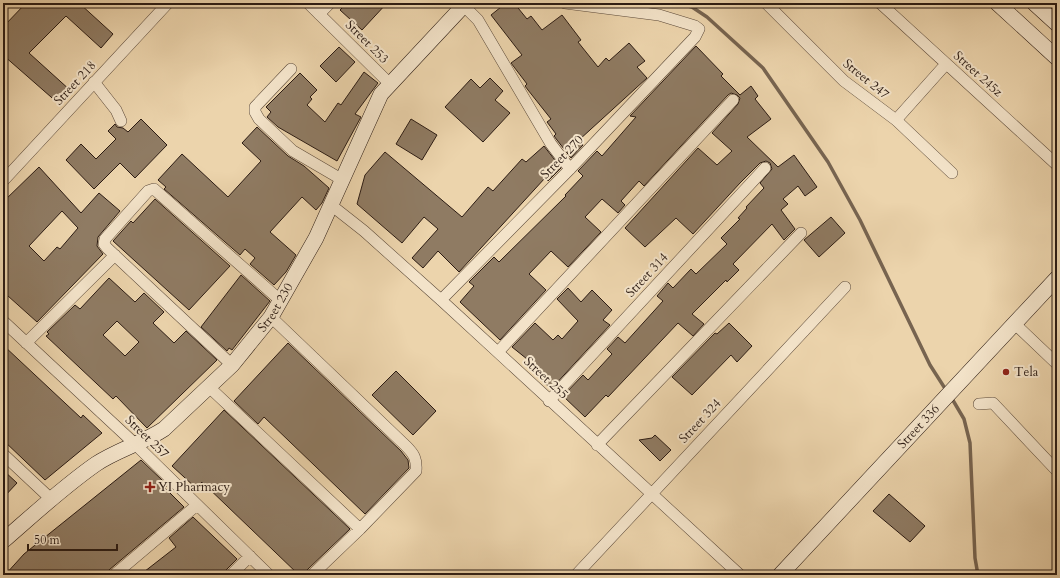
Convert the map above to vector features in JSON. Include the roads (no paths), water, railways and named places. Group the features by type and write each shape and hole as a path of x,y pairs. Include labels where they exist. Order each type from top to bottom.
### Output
{"street":[{"name":"Street 218","path":"3,181 168,3"},
{"name":"Street 253","path":"308,3 390,84"},
{"path":"319,14 330,3"},
{"name":"Street 270","path":"441,300 570,169 695,37 699,29 695,26 659,15 565,3"},
{"name":"Street 247","path":"766,3 844,81 896,120 952,173"},
{"name":"Street 245z","path":"880,3 1057,165"},
{"path":"997,3 1057,58"},
{"path":"1034,3 1057,24"},
{"path":"465,4 478,20 552,144 570,169"},
{"name":"Street 230","path":"3,541 51,499 96,464 164,429 210,388 232,365 282,301 310,250 381,94 465,4"},
{"path":"896,120 946,64"},
{"path":"291,69 255,107 255,112 259,119 293,151 342,179"},
{"path":"94,82 116,110 121,121"},
{"path":"498,352 733,100"},
{"name":"Street 314","path":"549,401 764,168"},
{"path":"232,365 114,255 104,244 105,239 148,191 154,190 282,301"},
{"name":"Street 255","path":"331,205 364,231 441,300 651,495 740,575"},
{"path":"598,445 801,233"},
{"path":"26,343 114,255"},
{"name":"Street 336","path":"780,575 1057,278"},
{"name":"Street 324","path":"576,575 845,287"},
{"path":"271,317 414,454 417,461 416,471 360,529 312,575"},
{"name":"Street 257","path":"3,321 135,444 269,575"},
{"path":"1015,324 1057,364"},
{"path":"210,388 360,529"},
{"path":"979,404 993,403 1057,471"},
{"path":"3,454 51,499"},
{"path":"114,575 197,505"},
{"path":"231,575 250,556"}],"waterway":[{"path":"677,3 692,7 707,17 763,68 828,162 860,220 930,365 946,390"},
{"path":"951,397 964,419 970,443 975,558 978,575"}],"place":[{"name":"Tela","path":"1006,372"},
{"name":"YI Pharmacy","path":"150,487"}]}
